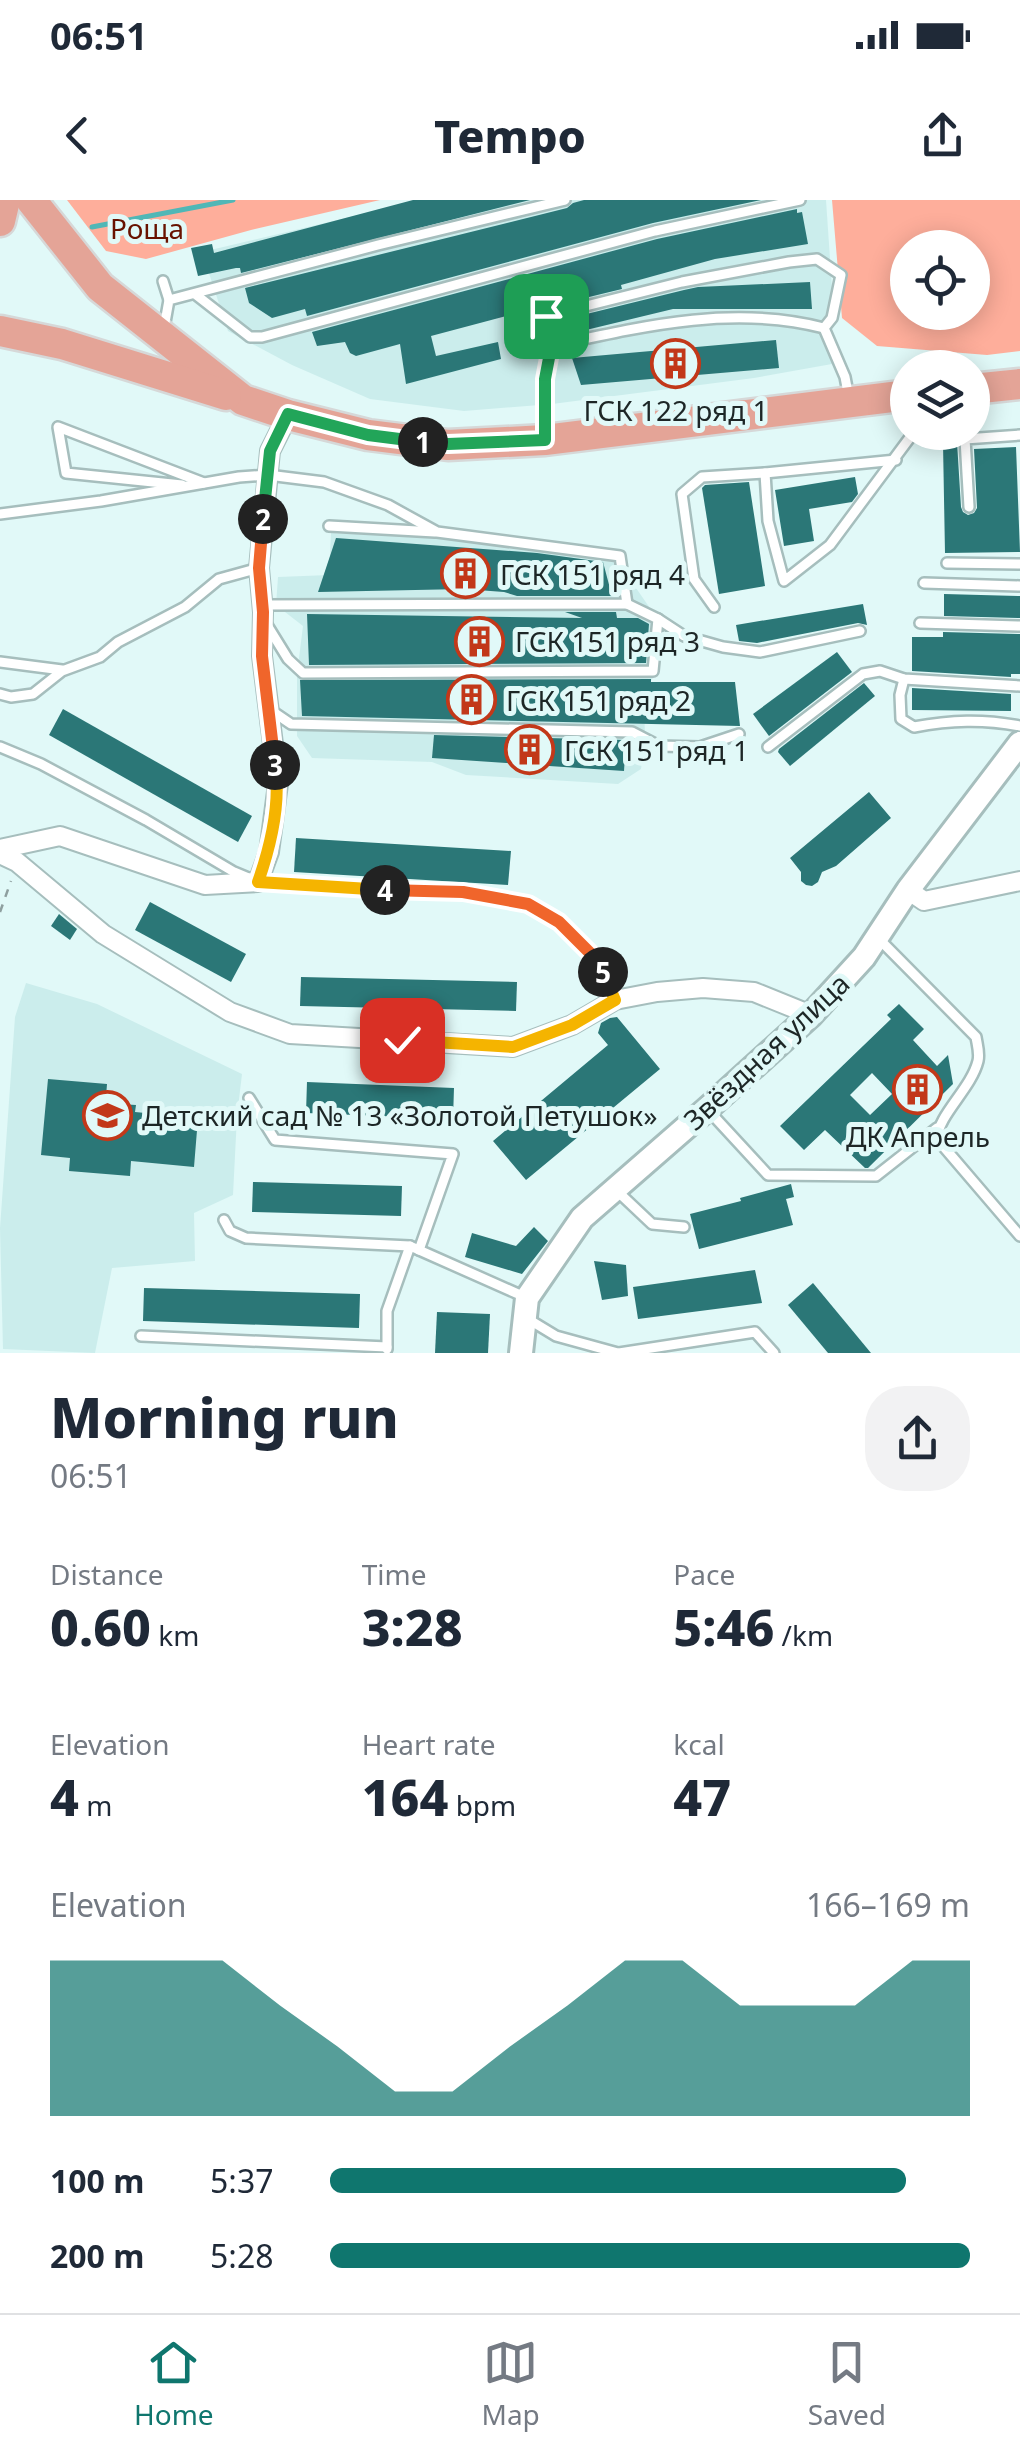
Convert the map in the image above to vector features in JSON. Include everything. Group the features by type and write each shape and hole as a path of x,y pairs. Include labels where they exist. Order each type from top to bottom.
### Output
{"main road":[{"path":"0,221 5,200"},
{"path":"31,200 100,287 244,400"},
{"path":"0,331 62,344 368,435 448,444 545,440 890,398"},
{"path":"990,387 1020,384"}],"street":[{"path":"6,855 60,836 205,884 258,882 269,852 278,784 262,656 259,568 270,451 288,414"},
{"name":"Звёздная улица","path":"521,1353 526,1307 582,1218 811,1015 864,957 908,890 1020,744"},
{"path":"6,855 103,934 230,1012 290,1034 513,1047 572,1025 615,1000 704,988 754,992 811,1015"},
{"path":"908,890 924,900 1020,881"}],"lane":[{"path":"169,300 564,200"},
{"path":"195,294 250,337 262,337 656,231 800,200"},
{"path":"545,440 549,358 544,332 546,316 682,282 817,259 841,275 832,318 824,328"},
{"path":"163,280 169,300 163,336"},
{"path":"548,348 709,318 782,320 824,328"},
{"path":"824,328 845,378 850,401"},
{"path":"194,486 66,473 58,427 206,484"},
{"path":"970,507 965,439 1020,436"},
{"path":"765,473 768,521 784,581 830,545 902,450"},
{"path":"714,607 694,578 682,494 702,477 896,460"},
{"path":"0,514 268,475 324,482 388,505 437,532"},
{"path":"329,526 437,532 620,556 627,604"},
{"path":"947,563 1020,564"},
{"path":"0,694 33,694 62,670 100,657 118,642 185,607 219,578 259,568"},
{"path":"924,582 1020,586"},
{"path":"658,619 653,671 303,673 288,659 262,611 627,604 658,619 684,636 722,648 760,652 860,631"},
{"path":"920,622 1020,626"},
{"path":"0,662 62,670"},
{"path":"768,746 863,674 880,670 904,679 1020,686"},
{"path":"904,679 901,718 914,727 951,720 1020,726"},
{"path":"267,708 291,724 632,732 659,746 700,747 739,734"},
{"path":"0,747 40,764 258,882 463,892 528,904 559,922 596,959 615,1000"},
{"path":"707,1109 768,1175 876,1176 938,1128 965,1091 979,1058 976,1037 878,938"},
{"path":"141,1336 387,1350 387,1311 453,1154 274,1140 249,1098"},
{"path":"938,1128 937,1139 1020,1236"},
{"path":"614,1188 652,1224 684,1227"},
{"path":"224,1220 230,1231 246,1238 415,1248 526,1307 556,1336 619,1353 756,1332 774,1353"}],"path":[{"path":"0,912 6,855"}],"shaded area":[{"path":"422,200 826,200 832,364 552,404 464,411 370,399 292,365 228,331 202,252"},
{"path":"331,533 569,547 616,559 654,614 654,677 644,688 645,744 641,769 618,784 466,775 432,762 312,758 297,736 297,674 303,626 276,605 278,577 329,575"},
{"path":"26,983 97,1004 242,1074 233,1195 194,1213 195,1261 112,1268 95,1353 3,1349 0,1228 15,1017"}],"green space":[{"name":"Роща","path":"67,200 380,200 146,259 106,251"},
{"path":"832,200 1020,200 1020,351 990,355 990,350 877,346 842,318"}],"building":[{"path":"413,200 530,200 241,273 236,268 198,276 191,248 212,244 214,253"},
{"path":"584,200 761,200 653,223 307,316 305,309 272,318 249,303 245,288 567,208"},
{"path":"797,209 797,213 802,212 808,244 715,259 621,285 622,289 431,336 436,356 498,342 501,359 406,384 400,344 356,356 345,342 317,346 312,332 657,239"},
{"path":"810,282 812,309 673,309 557,337 554,322 698,287"},
{"name":"ГСК 122 ряд 1","path":"776,340 779,368 581,385 572,358"},
{"path":"1016,447 1020,552 945,553 943,450 957,450 961,507 968,515 977,508 974,450"},
{"path":"855,477 858,494 852,502 809,509 814,541 784,546 775,490"},
{"path":"749,482 765,586 719,594 702,488"},
{"name":"ГСК 151 ряд 4","path":"336,538 537,553 603,562 612,596 517,596 464,589 318,592"},
{"path":"944,594 1020,596 1020,618 944,616"},
{"path":"863,604 867,625 858,623 757,643 739,641 736,625"},
{"name":"ГСК 151 ряд 3","path":"565,612 616,612 617,618 638,618 649,624 646,663 309,665 307,614 582,618"},
{"path":"943,632 1020,634 1020,674 1011,677 912,671 912,637 943,637"},
{"path":"837,652 852,672 769,736 753,714"},
{"name":"ГСК 151 ряд 2","path":"300,680 735,682 740,726 302,716"},
{"path":"864,683 875,696 790,766 779,749"},
{"path":"912,688 1011,694 1011,711 912,710"},
{"path":"63,709 252,816 238,842 49,735"},
{"name":"ГСК 151 ряд 1","path":"434,735 626,740 624,771 432,758"},
{"path":"869,792 891,818 836,866 822,872 818,882 806,885 790,858"},
{"path":"296,838 511,851 508,885 294,872"},
{"path":"150,902 246,954 231,982 135,930"},
{"path":"59,914 77,929 70,940 51,926"},
{"path":"301,977 517,982 516,1011 300,1006"},
{"name":"ДК Апрель","path":"899,1004 924,1029 913,1040 937,1066 948,1055 953,1084 868,1168 825,1130 804,1150 780,1126 891,1019 887,1015","holes":["872,1073 892,1094 870,1115 850,1095"]},
{"path":"617,1017 660,1069 526,1180 493,1141 608,1045 598,1033 601,1023"},
{"path":"48,1079 107,1084 106,1097 120,1098 120,1104 136,1105 135,1112 198,1118 194,1167 131,1161 130,1176 69,1171 70,1158 41,1155"},
{"path":"307,1082 454,1088 453,1119 306,1113"},
{"path":"253,1182 402,1186 401,1216 252,1212"},
{"path":"791,1184 794,1197 786,1199 793,1225 699,1249 690,1214"},
{"path":"534,1227 548,1241 522,1274 465,1257 472,1233 516,1246"},
{"path":"594,1261 626,1265 628,1296 602,1300"},
{"path":"755,1270 762,1303 638,1319 633,1287"},
{"path":"813,1283 871,1353 828,1353 788,1305"},
{"path":"144,1288 360,1294 359,1328 143,1321"},
{"path":"437,1312 490,1314 488,1353 435,1353"}],"waterway":[{"path":"92,227 233,200"}],"place":[{"name":"ГСК 122 ряд 1","path":"676,363"},
{"name":"ГСК 151 ряд 4","path":"465,574"},
{"name":"ГСК 151 ряд 3","path":"480,641"},
{"name":"ГСК 151 ряд 2","path":"471,700"},
{"name":"ГСК 151 ряд 1","path":"529,750"},
{"name":"ДК Апрель","path":"918,1089"},
{"name":"Детский сад № 13 «Золотой Петушок»","path":"107,1115"}],"route":[{"path":"402,1040 513,1047 572,1025 615,1000 596,959 559,922 528,904 463,892 258,882 269,852 278,784 262,656 259,568 270,451 288,414 368,435 448,444 545,440 549,358 544,332 546,316"}]}
